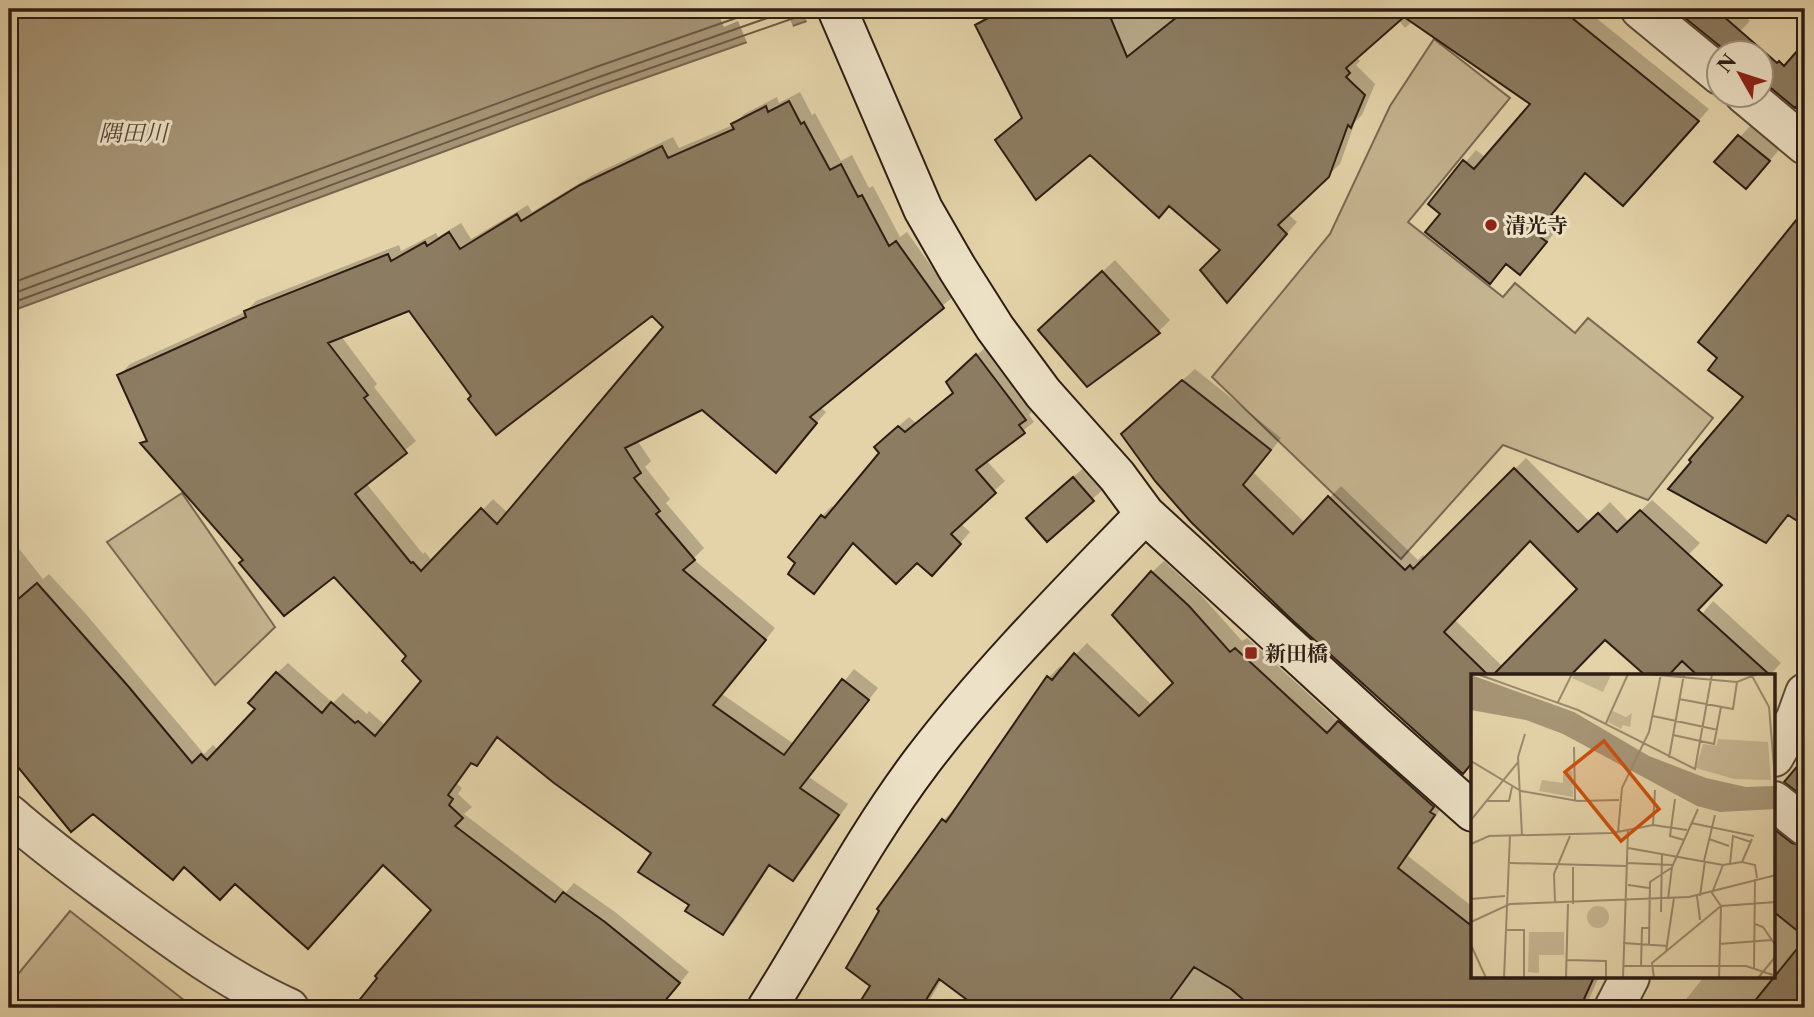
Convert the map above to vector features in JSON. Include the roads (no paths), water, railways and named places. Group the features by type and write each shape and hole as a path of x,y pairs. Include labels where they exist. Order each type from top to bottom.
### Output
{"street":[{"path":"837,9 923,209 995,328 1043,393 1117,475 1145,514 1377,727 1471,809"},
{"path":"1640,9 1706,63"},
{"path":"1761,108 1805,145"},
{"path":"767,1008 878,824 922,761 985,683 1145,514"},
{"path":"1776,753 1796,718 1805,693"},
{"path":"1776,803 1805,826"},
{"path":"9,814 43,844 210,965 289,1008"},
{"path":"1614,1008 1629,978"}],"water":[{"name":"隅田川","path":"9,9 841,9 605,92 9,312"}],"place":[{"name":"清光寺","path":"1491,225"},
{"name":"新田橋","path":"1251,653"}]}
